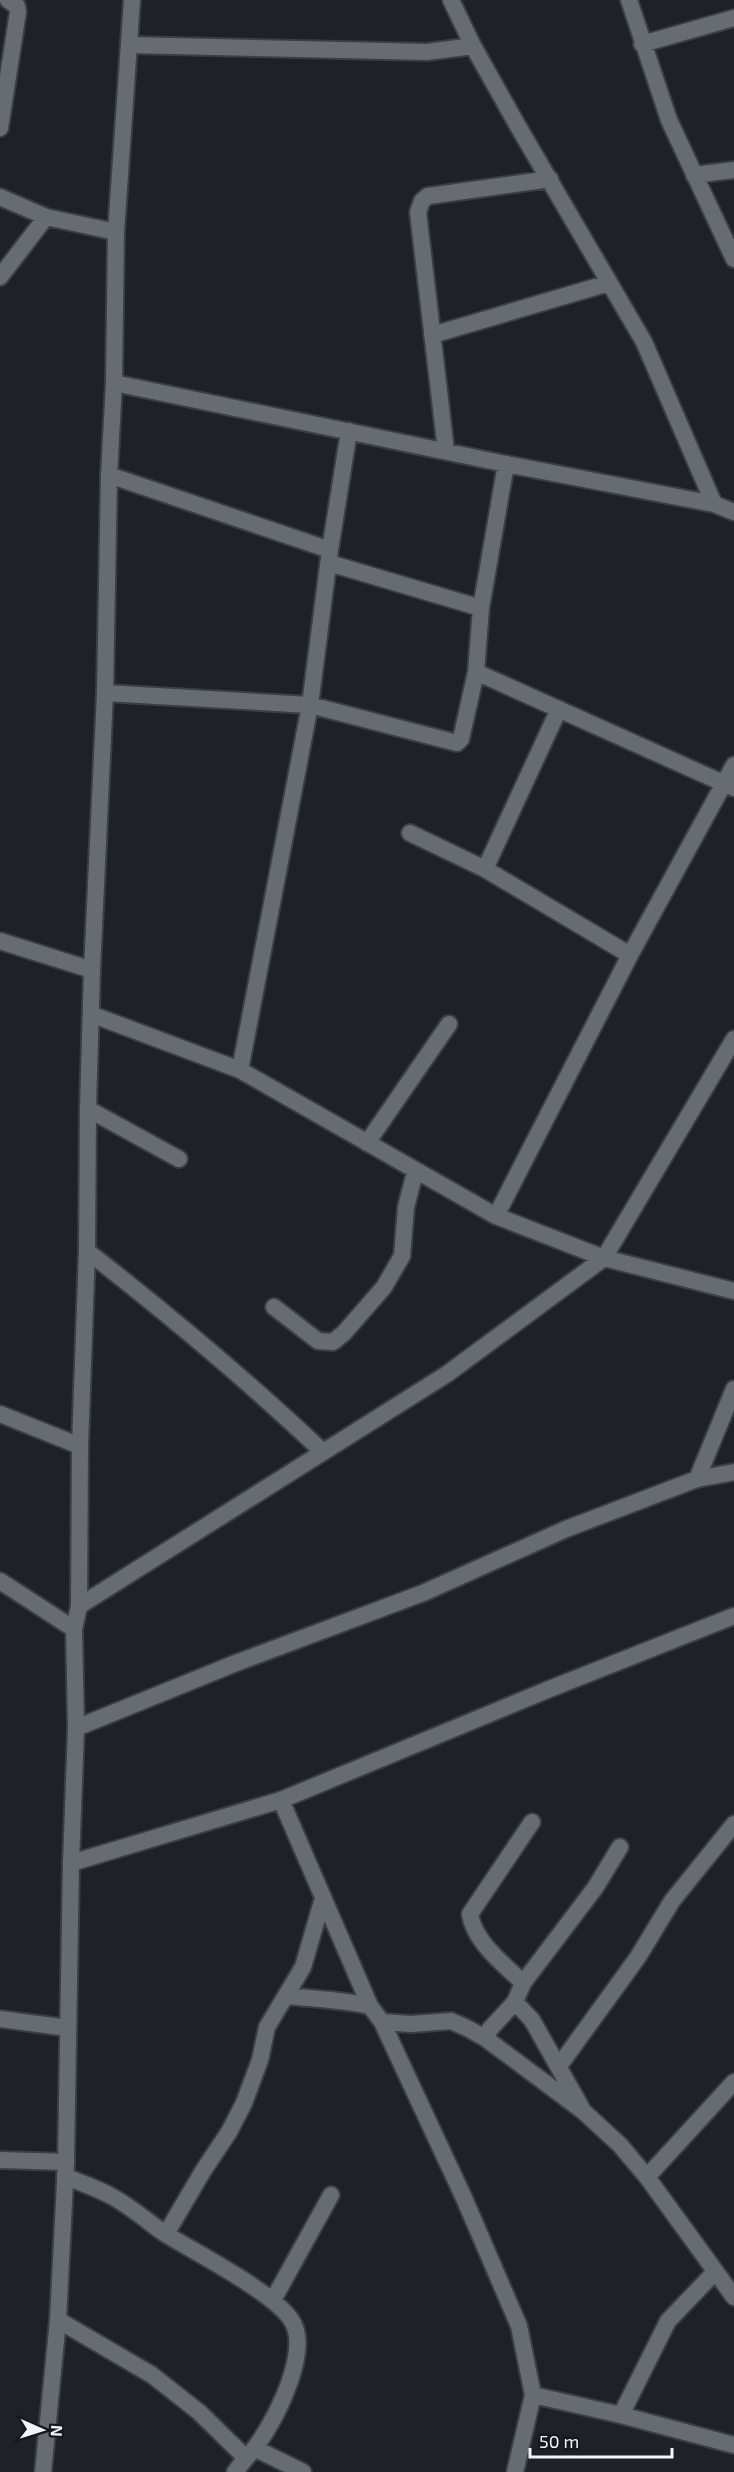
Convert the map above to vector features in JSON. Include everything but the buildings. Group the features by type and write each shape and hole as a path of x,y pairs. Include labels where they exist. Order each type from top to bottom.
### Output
{"street":[{"path":"0,128 18,12 17,6 8,0"},
{"path":"43,2472 58,2320 66,2169 71,1863 76,1728 74,1629 79,1606 80,1446 87,1251 88,1109 93,1015 92,970 105,693 116,232 132,0"},
{"path":"451,0 473,46 644,342 714,504"},
{"path":"629,0 669,120 734,259"},
{"path":"642,44 734,18"},
{"path":"130,45 427,52 473,46"},
{"path":"694,175 734,170"},
{"path":"446,451 418,212 422,201 428,196 550,179"},
{"path":"0,197 46,217 116,232"},
{"path":"0,277 46,217"},
{"path":"432,335 609,283"},
{"path":"114,383 506,464 714,504 734,512"},
{"path":"240,1070 310,705 348,431"},
{"path":"105,693 310,705 457,743 461,739 476,672 481,608 506,464"},
{"path":"109,475 329,556 481,608"},
{"path":"476,672 729,786"},
{"path":"485,869 559,709"},
{"path":"496,1216 630,955 729,786 734,765"},
{"path":"410,833 485,869 630,955"},
{"path":"2,947 92,970"},
{"path":"93,1015 240,1070 415,1172 496,1216 604,1258 734,1291"},
{"path":"367,1143 449,1024"},
{"path":"79,1606 447,1374 604,1258 734,1039"},
{"path":"88,1109 179,1159"},
{"path":"274,1307 318,1341 333,1342 344,1333 384,1287 402,1256 406,1207 415,1172"},
{"path":"87,1251 211,1350 323,1452"},
{"path":"697,1479 734,1389"},
{"path":"0,1414 80,1446"},
{"path":"76,1728 236,1663 423,1593 566,1529 697,1479 734,1472"},
{"path":"0,1581 74,1629"},
{"path":"71,1863 281,1800 734,1616"},
{"path":"281,1800 370,2006 382,2022 464,2198 519,2326 533,2395 515,2472"},
{"path":"523,1983 479,1937 470,1914 532,1822"},
{"path":"559,2066 638,1957 672,1901 734,1824"},
{"path":"485,2038 490,2029 515,2002 523,1983 595,1888 620,1847"},
{"path":"166,2234 203,2171 230,2132 244,2103 260,2060 267,2027 288,1996 303,1967 323,1898"},
{"path":"288,1996 315,2000 343,2000 370,2006"},
{"path":"515,2002 532,2020 583,2111"},
{"path":"0,2019 68,2028"},
{"path":"382,2022 411,2024 450,2021 485,2038 583,2111 620,2145 647,2177 714,2273 734,2297"},
{"path":"647,2177 734,2082"},
{"path":"0,2160 66,2169 273,2300 291,2319 296,2327 298,2342 293,2368 278,2409 251,2453 235,2472"},
{"path":"273,2300 331,2195"},
{"path":"621,2415 668,2321 714,2273"},
{"path":"58,2320 152,2375 251,2453 303,2472"},
{"path":"533,2395 621,2415 734,2445"}]}
